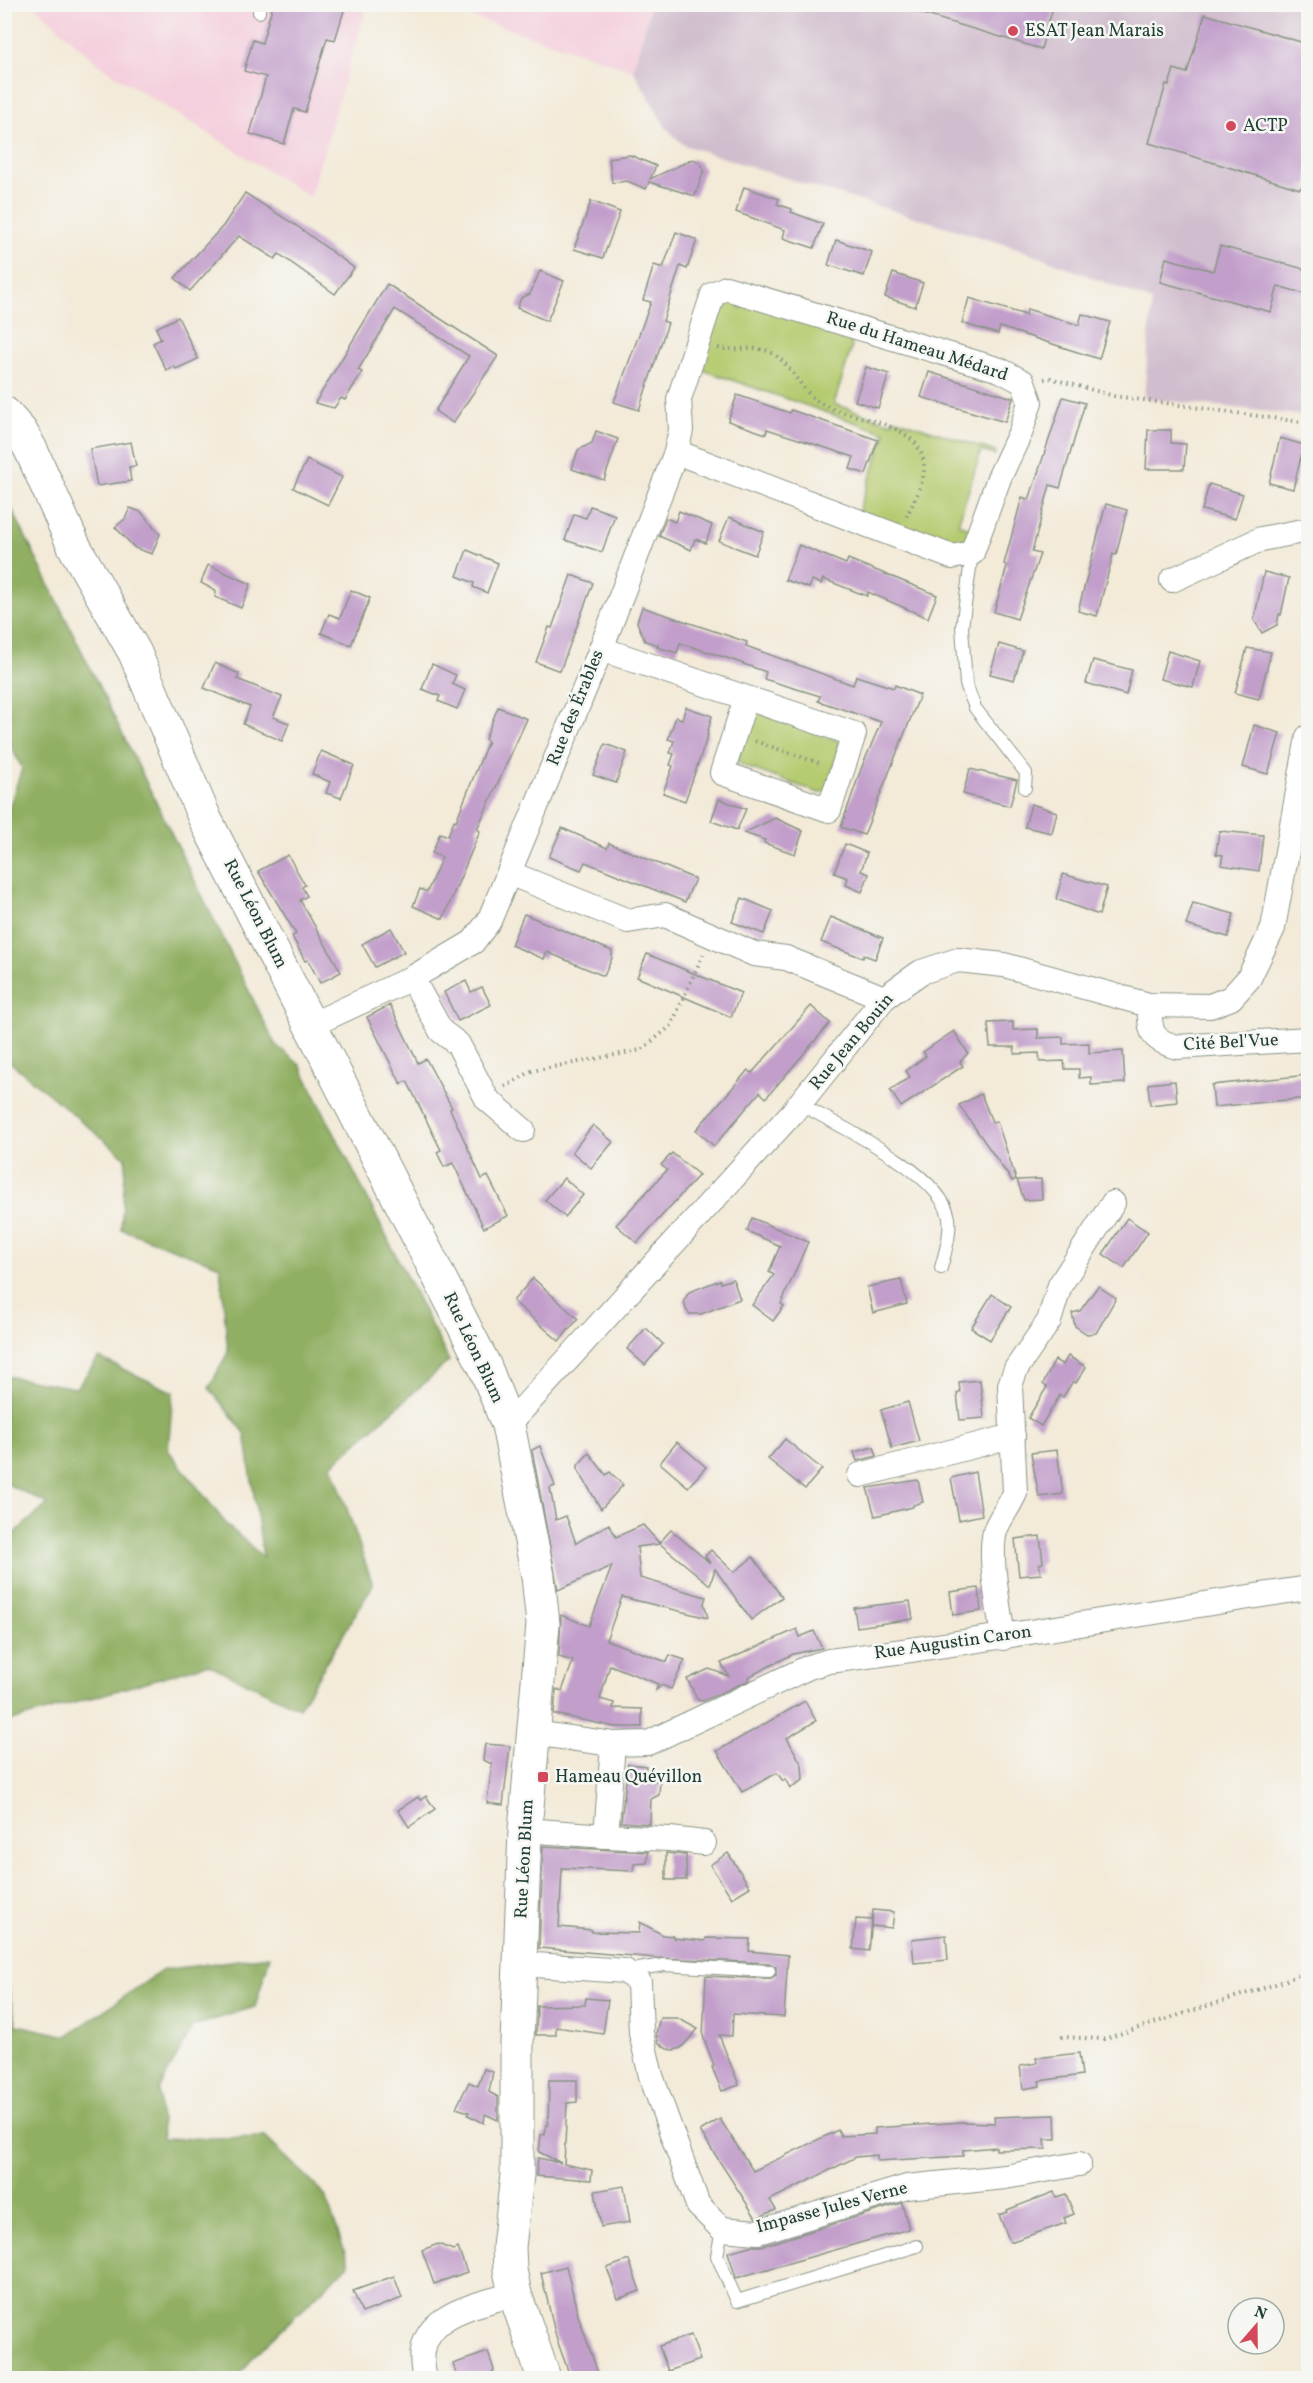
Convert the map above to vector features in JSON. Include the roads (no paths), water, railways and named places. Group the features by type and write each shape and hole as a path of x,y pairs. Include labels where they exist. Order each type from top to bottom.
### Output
{"street":[{"name":"Rue du Hameau Médard","path":"713,294 726,288 1000,370 1023,382 1030,402 1021,431 999,478 972,553"},
{"name":"Rue des Érables","path":"311,1025 412,978 473,942 489,921 601,649 676,452 681,430 679,399 713,294"},
{"name":"Rue Léon Blum","path":"4,413 21,432 31,450 74,546 135,653 206,819 485,1367 508,1425 538,1576 543,1624 525,1830 517,2043 517,2175 509,2247 510,2270 515,2294 544,2379"},
{"path":"676,452 952,557 972,553"},
{"path":"1172,580 1261,539 1308,530"},
{"path":"601,649 854,734 829,810 722,773 746,698"},
{"name":"Rue Jean Bouin","path":"508,1425 800,1104 884,998 921,972 958,960 1004,965 1149,1005 1210,1006 1231,998 1249,978 1273,928 1308,737"},
{"path":"508,873 628,921 665,915 754,954 786,958 884,998"},
{"path":"412,978 441,1031 458,1044 487,1099 523,1130"},
{"name":"Cité Bel'Vue","path":"1149,1005 1151,1032 1160,1042 1177,1047 1308,1039"},
{"path":"1003,1638 992,1544 996,1526 1009,1509 1015,1494 1010,1385 1016,1369 1049,1321 1060,1285 1113,1203"},
{"path":"860,1475 1013,1436"},
{"name":"Rue Augustin Caron","path":"533,1733 613,1744 648,1743 808,1667 828,1661 1003,1638 1084,1622 1308,1588"},
{"path":"606,1836 613,1744"},
{"path":"525,1830 704,1843"},
{"path":"520,1964 625,1971 639,1982 641,2033 651,2076 698,2205 722,2229"},
{"name":"Impasse Jules Verne","path":"722,2229 758,2232 908,2187 1005,2177 1079,2164"},
{"path":"425,2379 422,2360 424,2345 431,2330 441,2320 472,2306 515,2294"}],"lane":[{"path":"972,553 962,627 966,684 975,708 1026,773 1025,788"},
{"path":"800,1104 897,1159 930,1184 943,1200 949,1216 950,1231 941,1268"},
{"path":"625,1971 664,1965 769,1971"},
{"path":"722,2229 717,2256 737,2301 918,2246"}],"place":[{"name":"ESAT Jean Marais","path":"1013,31"},
{"name":"ACTP","path":"1231,126"},
{"name":"Hameau Quévillon","path":"543,1777"}]}
